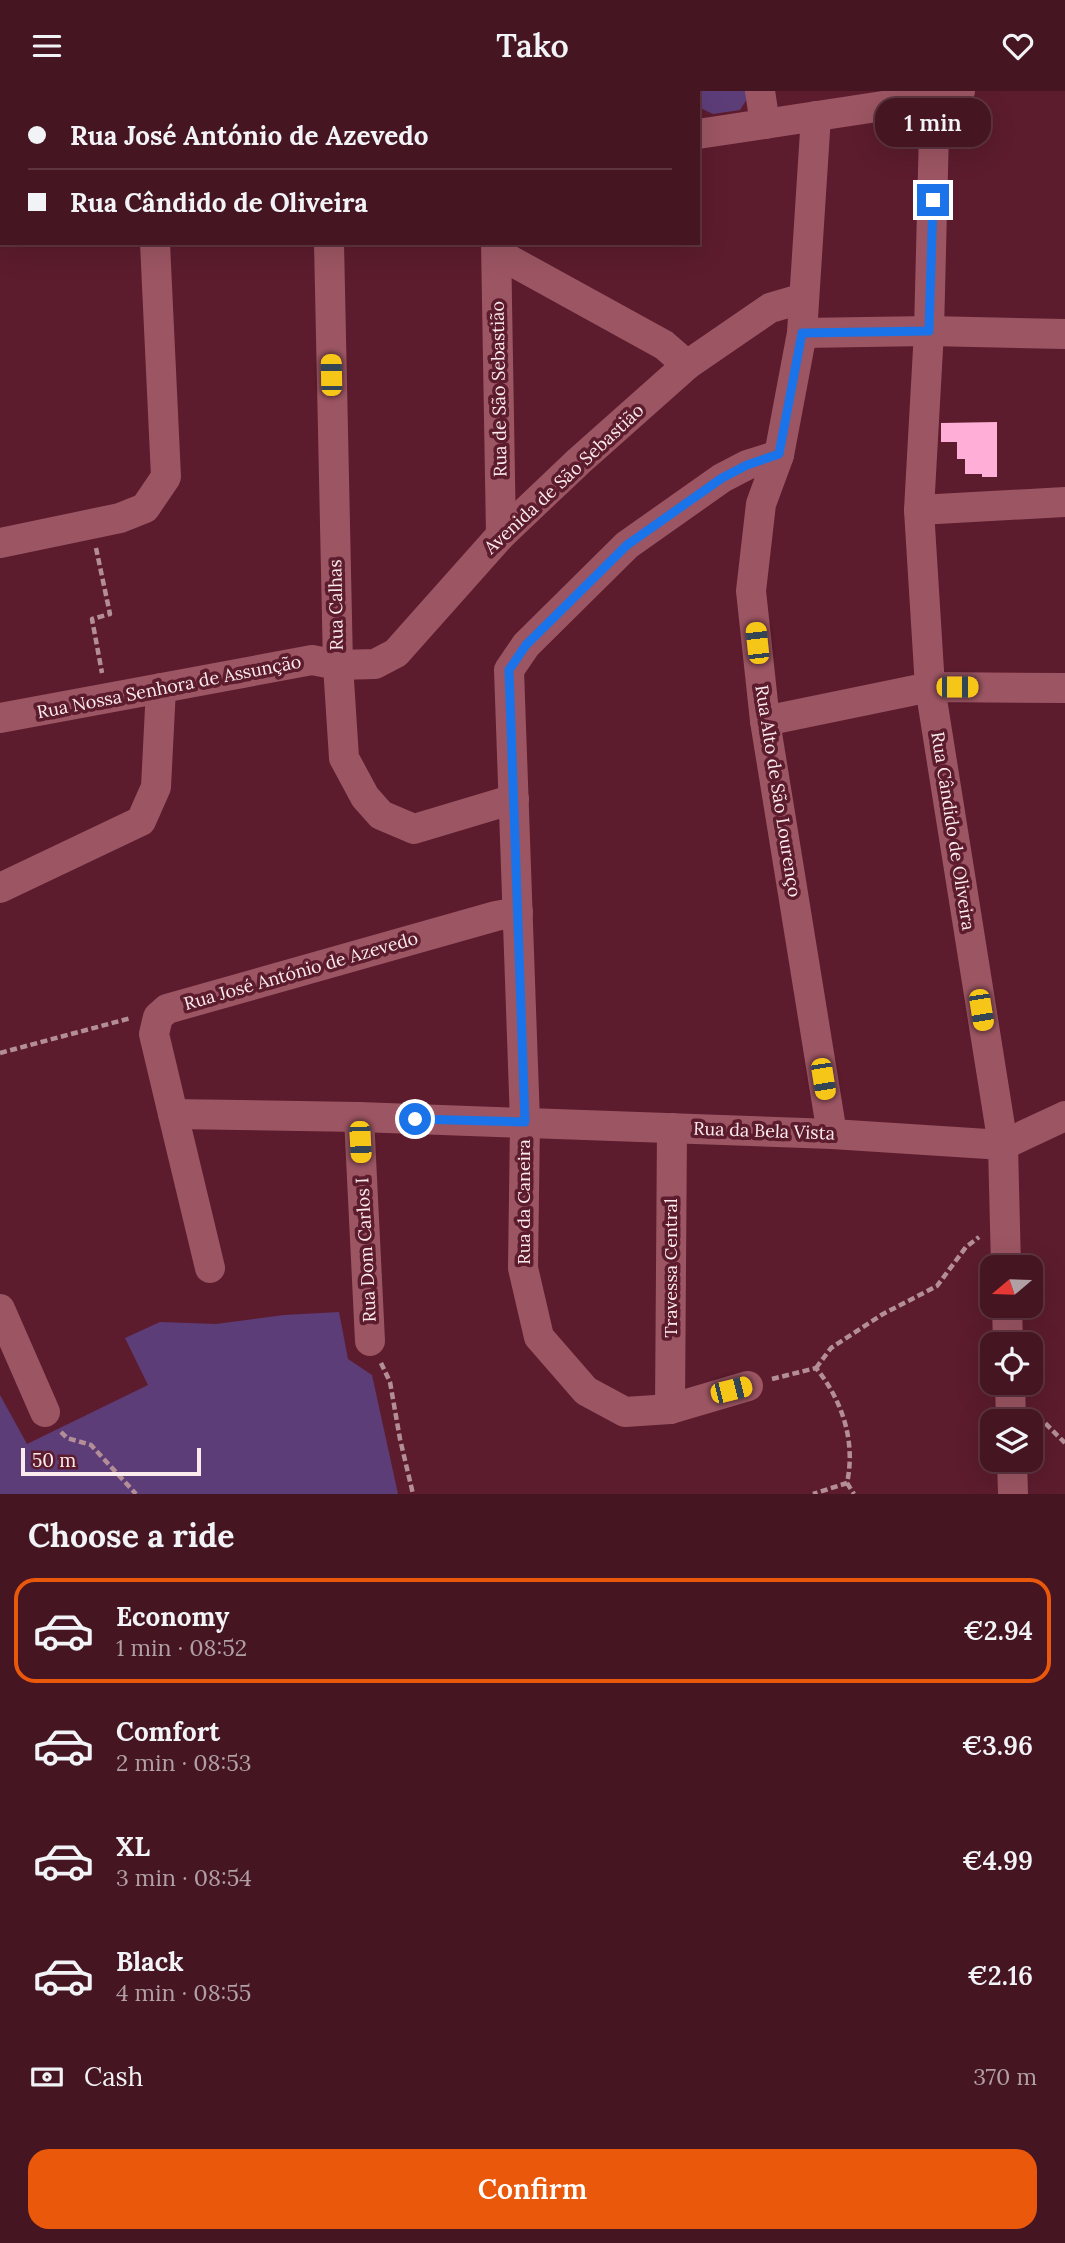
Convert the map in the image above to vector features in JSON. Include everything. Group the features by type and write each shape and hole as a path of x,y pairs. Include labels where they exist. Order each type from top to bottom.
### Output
{"street":[{"path":"760,91 765,124"},
{"path":"700,134 944,93"},
{"name":"Rua Cândido de Oliveira","path":"944,93 919,510 930,687 1003,1145 1006,1255"},
{"name":"Rua Alto de São Lourenço","path":"816,116 802,333 779,454 761,503 751,591 765,721 832,1133"},
{"path":"0,543 120,518 145,508 166,477 155,245"},
{"name":"Rua Calhas","path":"329,245 338,665 344,758 365,797 382,815 414,829 514,799"},
{"path":"496,248 664,345 687,366"},
{"name":"Rua de São Sebastião","path":"496,248 501,535"},
{"name":"Avenida de São Sebastião","path":"338,665 375,664 396,653 501,535 579,461 687,366 770,308 804,298"},
{"path":"802,333 929,331 1065,334"},
{"name":"Rua da Caneira","path":"748,1386 670,1409 625,1412 586,1391 539,1337 523,1268 525,1122 509,670 526,645 627,545 722,478 747,465 779,454"},
{"path":"919,510 1065,502"},
{"name":"Rua Nossa Senhora de Assunção","path":"0,719 312,660 338,665"},
{"path":"765,721 930,687 1065,688"},
{"path":"0,888 141,821 156,787 161,688"},
{"name":"Rua José António de Azevedo","path":"158,1017 167,1009 518,912"},
{"path":"158,1017 154,1034 210,1268"},
{"path":"173,1114 525,1122"},
{"path":"1003,1145 1065,1115"},
{"name":"Rua Dom Carlos I","path":"359,1117 370,1341"},
{"name":"Rua da Bela Vista","path":"525,1122 832,1133 1003,1145"},
{"name":"Travessa Central","path":"670,1409 672,1128"},
{"path":"0,1309 45,1412"},
{"path":"1012,1472 1013,1494"}],"path":[{"path":"91,524 110,614 92,619 106,698"},
{"path":"0,1053 141,1016 158,1017"},
{"path":"748,1386 785,1374 816,1368 831,1348 883,1314 937,1286 966,1247 984,1233 1005,1237"},
{"path":"370,1341 390,1382 413,1494"},
{"path":"816,1368 832,1387 846,1426 851,1464 847,1483 854,1494"},
{"path":"45,1412 66,1438 91,1445 136,1494"},
{"path":"813,1494 847,1483"}],"shaded area":[{"path":"700,91 748,91 747,99 740,110 713,114 700,108"},
{"path":"339,1312 348,1359 372,1375 398,1494 0,1494 0,1395 27,1444 148,1385 125,1338 160,1322 216,1324 284,1315"}],"building":[{"path":"997,422 997,477 965,474 965,459 957,459 957,442 941,442 941,423"}],"route":[{"path":"415,1119 525,1122 509,670 526,645 627,545 722,478 747,465 779,454 802,333 929,331 933,200"}]}
